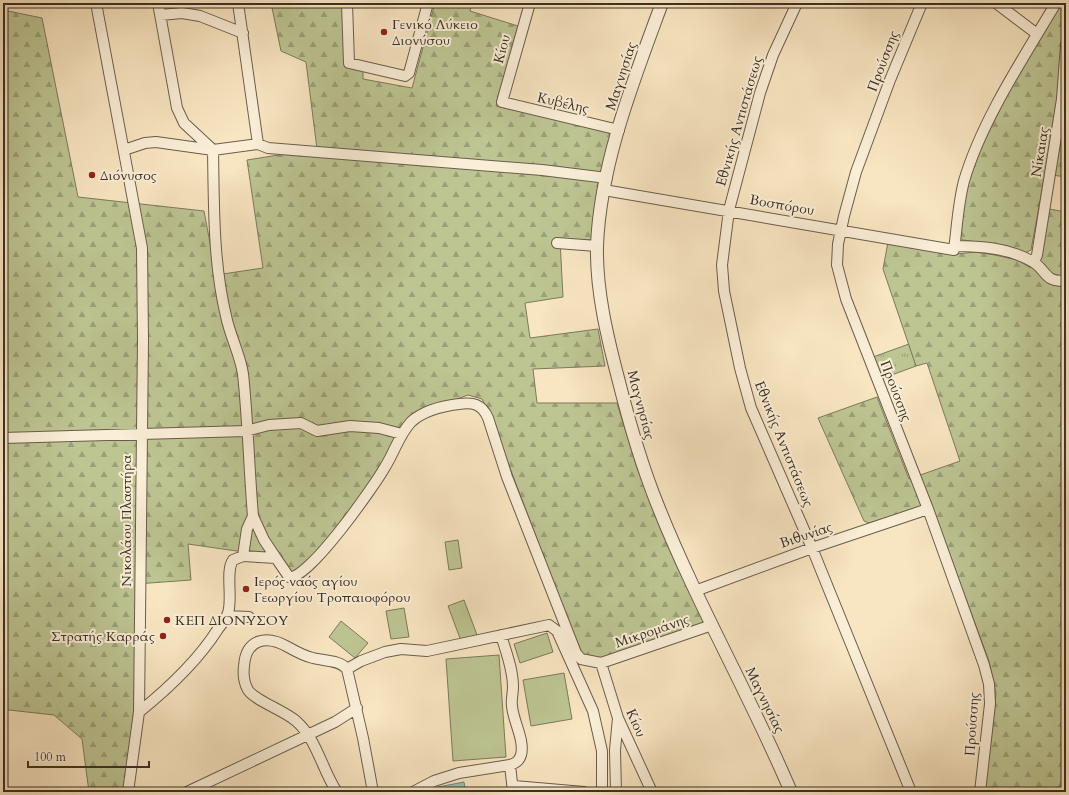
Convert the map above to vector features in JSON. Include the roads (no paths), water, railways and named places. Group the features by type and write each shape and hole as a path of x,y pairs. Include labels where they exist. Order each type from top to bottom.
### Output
{"street":[{"name":"Νικολάου Πλαστήρα","path":"96,3 142,248 143,338 139,712 128,792"},
{"path":"158,3 179,113 184,123 214,150 214,231 226,317 243,373 253,516 264,540 287,575 291,578 295,577 311,564 362,504 386,466 402,434 412,422 426,412 471,402 485,411 492,425 507,477 521,516 576,653 580,659 601,663"},
{"path":"124,150 145,143 156,142 214,150 258,144 238,3"},
{"path":"347,3 348,60 352,65 408,75 428,3"},
{"name":"Κίου","path":"502,102 530,3"},
{"name":"Μαγνησίας","path":"662,3 619,130 606,184 597,246 603,306 614,364 631,430 657,504 696,591 760,723 791,792"},
{"name":"Εθνικής Αντιστάσεως","path":"797,3 773,55 760,93 729,210 722,265 729,316 740,368 751,408 812,548 911,792"},
{"name":"Προύσσης","path":"922,3 890,80 856,172 841,229 837,260 841,282 928,509 984,665 989,684 990,704 980,792"},
{"path":"996,3 1037,34"},
{"path":"954,248 955,226 960,201 972,158 1010,79 1056,3"},
{"path":"160,15 182,13 200,16 243,33"},
{"name":"Νίκαιας","path":"1034,262 1037,255 1056,143 1062,99 1066,45"},
{"name":"Κυβέλης","path":"502,102 619,130"},
{"name":"Βοσπόρου","path":"258,144 268,148 542,170 729,210 954,248 978,246 995,249 1034,262"},
{"path":"557,243 597,246"},
{"path":"1034,262 1050,278 1061,281 1066,280"},
{"path":"3,438 246,431 269,424 301,423 317,431 350,426 378,428 402,434"},
{"name":"Βιθυνίας","path":"696,591 812,548 928,509"},
{"path":"243,556 247,529 253,516"},
{"path":"139,712 187,670 211,640 227,616 231,601 230,564 233,560 243,556 276,558"},
{"path":"227,616 249,617"},
{"path":"347,669 361,661 385,652 401,649 427,651 549,625 557,631 593,712 602,751 602,792"},
{"name":"Μικρομάνης","path":"601,663 712,625"},
{"path":"413,792 434,781 454,774 510,765 516,762 519,758 521,750 512,706 513,687 511,666 501,635"},
{"path":"337,792 301,725 286,713 255,697 248,691 243,673 244,662 249,648 258,641 270,640 312,658 341,664 347,669 357,708 374,792"},
{"name":"Κίου","path":"601,663 618,718 652,792"},
{"path":"187,792 335,722 357,708"},
{"path":"616,792 615,750 618,718"},
{"path":"510,765 514,789 584,792"}],"place":[{"name":"Γενικό Λύκειο Διονύσου","path":"384,32"},
{"name":"Διόνυσος","path":"92,175"},
{"name":"Ιερός ναός αγίου Γεωργίου Τροπαιοφόρου","path":"246,589"},
{"name":"ΚΕΠ ΔΙΟΝΥΣΟΥ","path":"167,620"},
{"name":"Στρατής Καρράς","path":"163,636"}]}
